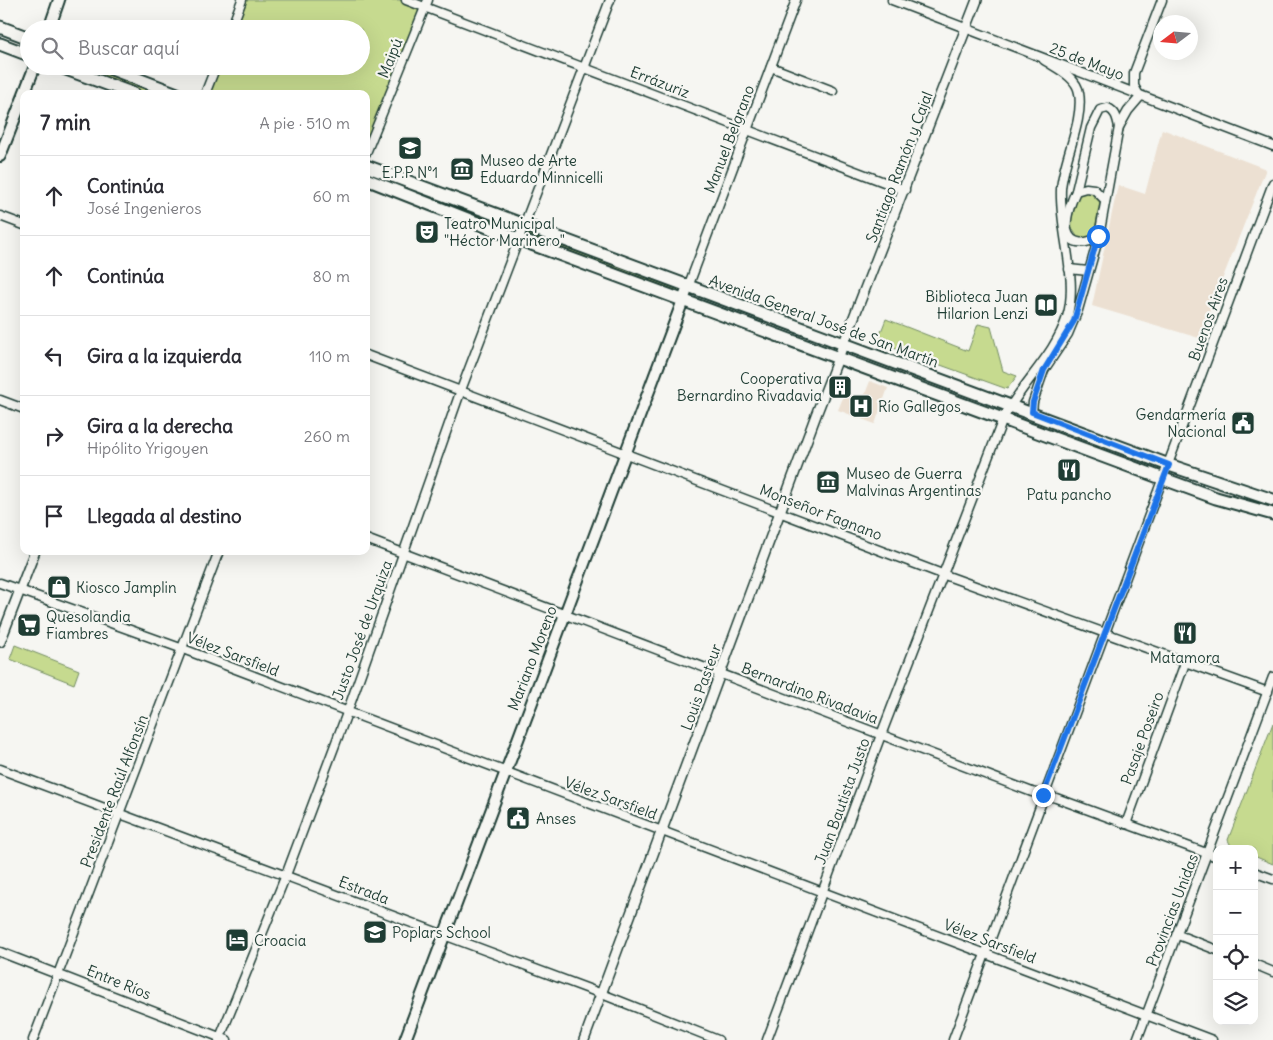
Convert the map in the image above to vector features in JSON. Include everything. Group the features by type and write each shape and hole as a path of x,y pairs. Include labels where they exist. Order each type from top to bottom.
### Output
{"main road":[{"path":"51,20 59,0"},
{"path":"0,27 20,35"},
{"path":"0,44 20,52"},
{"path":"26,90 31,75"},
{"path":"82,75 123,90"},
{"path":"127,75 167,90"},
{"path":"0,156 20,104"},
{"name":"Avenida General José de San Martín","path":"370,168 688,287 1032,412 1169,465 1273,500"},
{"name":"Avenida General José de San Martín","path":"370,182 518,239 1164,479 1216,498 1273,514"},
{"name":"Mariano Moreno","path":"405,1040 688,287"}],"street":[{"path":"234,20 242,0"},
{"name":"Errázuriz","path":"406,0 426,4 583,68 905,190"},
{"name":"Justo José de Urquiza","path":"222,1039 347,714 461,390 610,0"},
{"name":"Manuel Belgrano","path":"688,287 796,0"},
{"name":"25 de Mayo","path":"892,0 1140,97 1273,146"},
{"name":"Santiago Ramón y Cajal","path":"844,344 977,0"},
{"path":"1032,412 1035,395 1044,370 1068,334 1078,310 1098,236 1119,127 1140,97 1134,86 1134,73 1162,0"},
{"name":"Maipú","path":"370,143 426,4"},
{"path":"1044,60 1072,79 1079,94 1073,137 1061,188 1065,232 1082,244 1088,243 1098,236"},
{"path":"771,68 832,91"},
{"path":"207,90 213,75"},
{"path":"1065,232 1069,209 1076,192 1094,117 1100,110 1108,108 1116,115 1119,127"},
{"name":"Buenos Aires","path":"953,1040 1043,795 1106,635 1273,183"},
{"path":"1076,192 1086,188 1094,189 1104,200"},
{"path":"0,216 20,224"},
{"name":"Juan Bautista Justo","path":"767,1040 942,574 1003,419 1010,404 1054,346 1063,329 1070,306 1072,290 1065,232"},
{"path":"1069,269 1088,271"},
{"path":"1072,290 1083,291"},
{"name":"Louis Pasteur","path":"584,1040 780,511 844,344"},
{"name":"Monseñor Fagnano","path":"370,357 461,390 942,574 1106,635 1268,692"},
{"path":"0,400 20,408"},
{"name":"Bernardino Rivadavia","path":"370,541 881,735 1213,856"},
{"path":"0,642 34,555"},
{"name":"Presidente Raúl Alfonsín","path":"34,1040 217,555"},
{"name":"Vélez Sarsfield","path":"0,583 182,649 347,714 1147,1015 1191,1036 1212,1040"},
{"name":"Pasaje Poseiro","path":"1126,824 1185,663"},
{"name":"Provincias Unidas","path":"1137,1040 1178,935 1273,677"},
{"name":"Estrada","path":"0,769 121,812 602,994 718,1040"},
{"path":"1258,873 1273,879"},
{"path":"1178,935 1213,948"},
{"name":"Entre Ríos","path":"0,952 222,1039"},
{"path":"1258,966 1273,972"}],"shaded area":[{"path":"1162,129 1266,169 1199,338 1092,306 1118,185 1145,194"},
{"name":"Río Gallegos","path":"870,381 888,388 875,424 838,410 844,395 862,402"}],"green space":[{"path":"242,0 406,0 425,7 370,143 370,90 207,90 212,75 370,75 370,20 234,20"},
{"path":"93,75 117,75 156,90 133,90"},
{"path":"370,171 516,227 516,233 370,178"},
{"path":"1091,191 1100,202 1094,234 1085,239 1078,238 1070,225 1078,195"},
{"path":"527,232 682,288 682,291 678,295 524,237"},
{"path":"886,319 968,351 978,324 991,327 1003,371 1017,376 1007,389 877,342"},
{"path":"15,645 79,670 74,684 10,659"},
{"path":"1273,723 1273,864 1258,858 1258,845 1230,845 1228,840"}],"place":[{"name":"E.P.P N°1","path":"410,148"},
{"name":"Museo de Arte Eduardo Minnicelli","path":"462,169"},
{"name":"Teatro Municipal \"Héctor Marinero\"","path":"427,232"},
{"name":"Biblioteca Juan Hilarion Lenzi","path":"1046,305"},
{"name":"Cooperativa Bernardino Rivadavia","path":"840,387"},
{"name":"Río Gallegos","path":"861,406"},
{"name":"Gendarmería Nacional","path":"1243,423"},
{"name":"Patu pancho","path":"1069,470"},
{"name":"Museo de Guerra Malvinas Argentinas","path":"828,482"},
{"name":"Kiosco Jamplin","path":"59,587"},
{"name":"Quesolandia Fiambres","path":"29,625"},
{"name":"Matamora","path":"1185,633"},
{"name":"Anses","path":"518,818"},
{"name":"Poplars School","path":"375,932"},
{"name":"Croacia","path":"237,940"}],"route":[{"path":"1043,795 1106,635 1169,465 1032,412 1033,402 1044,370 1068,334 1074,321 1098,236"}]}
